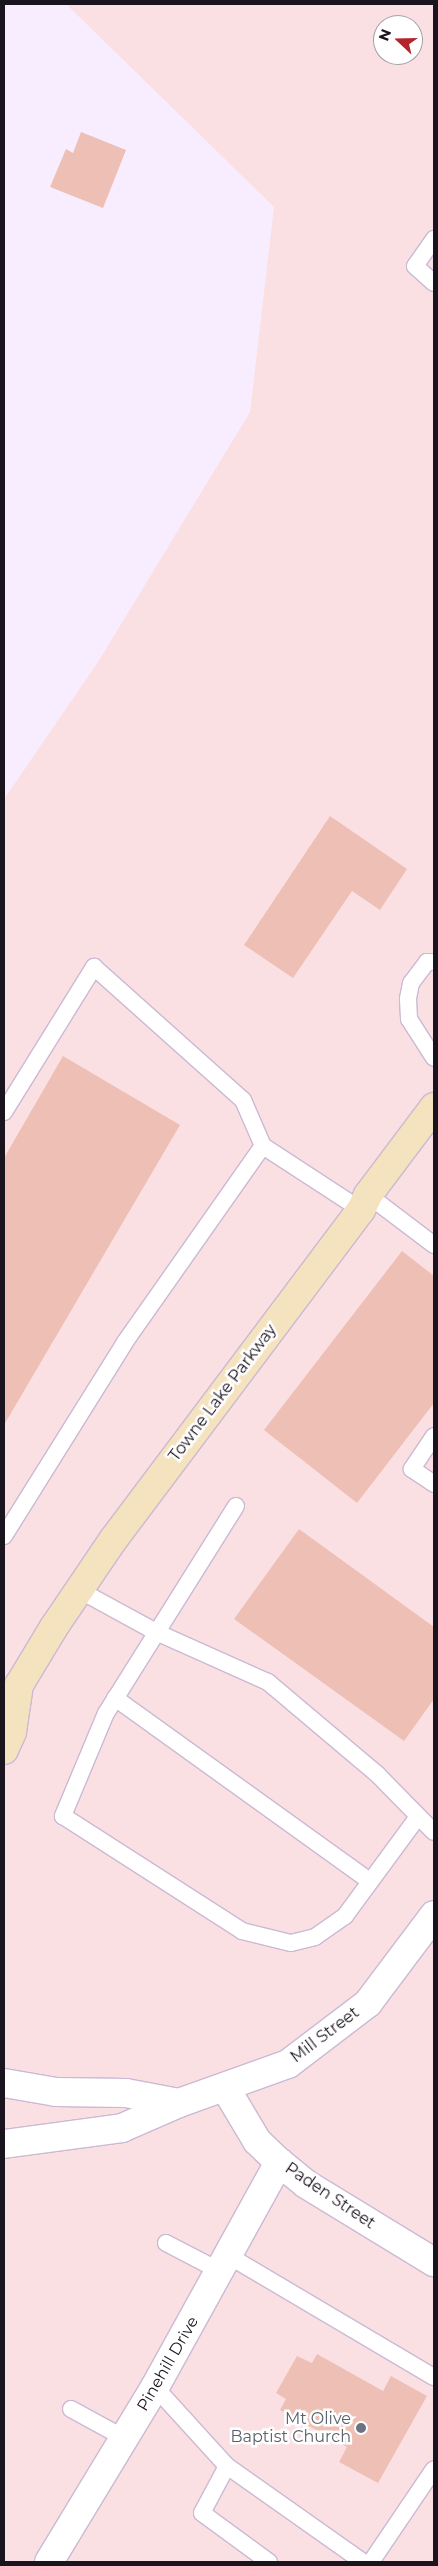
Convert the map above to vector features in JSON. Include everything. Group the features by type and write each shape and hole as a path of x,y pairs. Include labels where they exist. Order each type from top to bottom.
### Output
{"main road":[{"name":"Towne Lake Parkway","path":"4,1750 12,1732 11,1690 113,1540 434,1107"}],"street":[{"name":"Mill Street","path":"4,2144 122,2128 178,2103 226,2088 288,2064 368,2002 434,1915"},
{"name":"Mill Street","path":"4,2083 56,2092 126,2094 178,2103"},
{"name":"Paden Street","path":"226,2088 257,2141 279,2162 306,2184 434,2262"},
{"name":"Pinehill Drive","path":"49,2562 156,2387 225,2264 279,2162"}],"lane":[{"path":"434,239 415,266 434,283"},
{"path":"434,962 427,962 411,983 410,1019 434,1058"},
{"path":"4,1112 94,967 244,1100 262,1146 365,1202 434,1244"},
{"path":"4,1536 125,1342 262,1146"},
{"path":"434,1436 412,1470 434,1484"},
{"path":"236,1506 115,1698 81,1768 63,1816 242,1930 291,1944 315,1938 345,1916 417,1818"},
{"path":"79,1590 156,1632 268,1682 377,1774 417,1818 434,1832"},
{"path":"115,1698 370,1881"},
{"path":"166,2243 225,2264 434,2377"},
{"path":"156,2387 227,2466 363,2562"},
{"path":"70,2409 124,2438"},
{"path":"227,2466 202,2513 268,2562"},
{"path":"371,2562 434,2468"}],"shaded area":[{"path":"66,4 434,4 433,2562 4,2562 4,799 98,662 250,412 274,207"}],"building":[{"path":"81,132 126,150 103,208 50,187 66,149 73,153"},
{"path":"330,816 407,869 380,910 352,891 293,978 244,945"},
{"path":"63,1056 180,1125 4,1425 4,1158"},
{"path":"402,1251 434,1276 434,1403 357,1503 264,1430"},
{"path":"299,1529 434,1627 434,1699 404,1741 234,1619"},
{"name":"Mt Olive Baptist Church","path":"317,2354 383,2391 391,2376 427,2396 378,2483 339,2462 347,2447 280,2410 286,2399 276,2393 297,2356 312,2363"}],"place":[{"name":"Mt Olive Baptist Church","path":"361,2428"}]}
